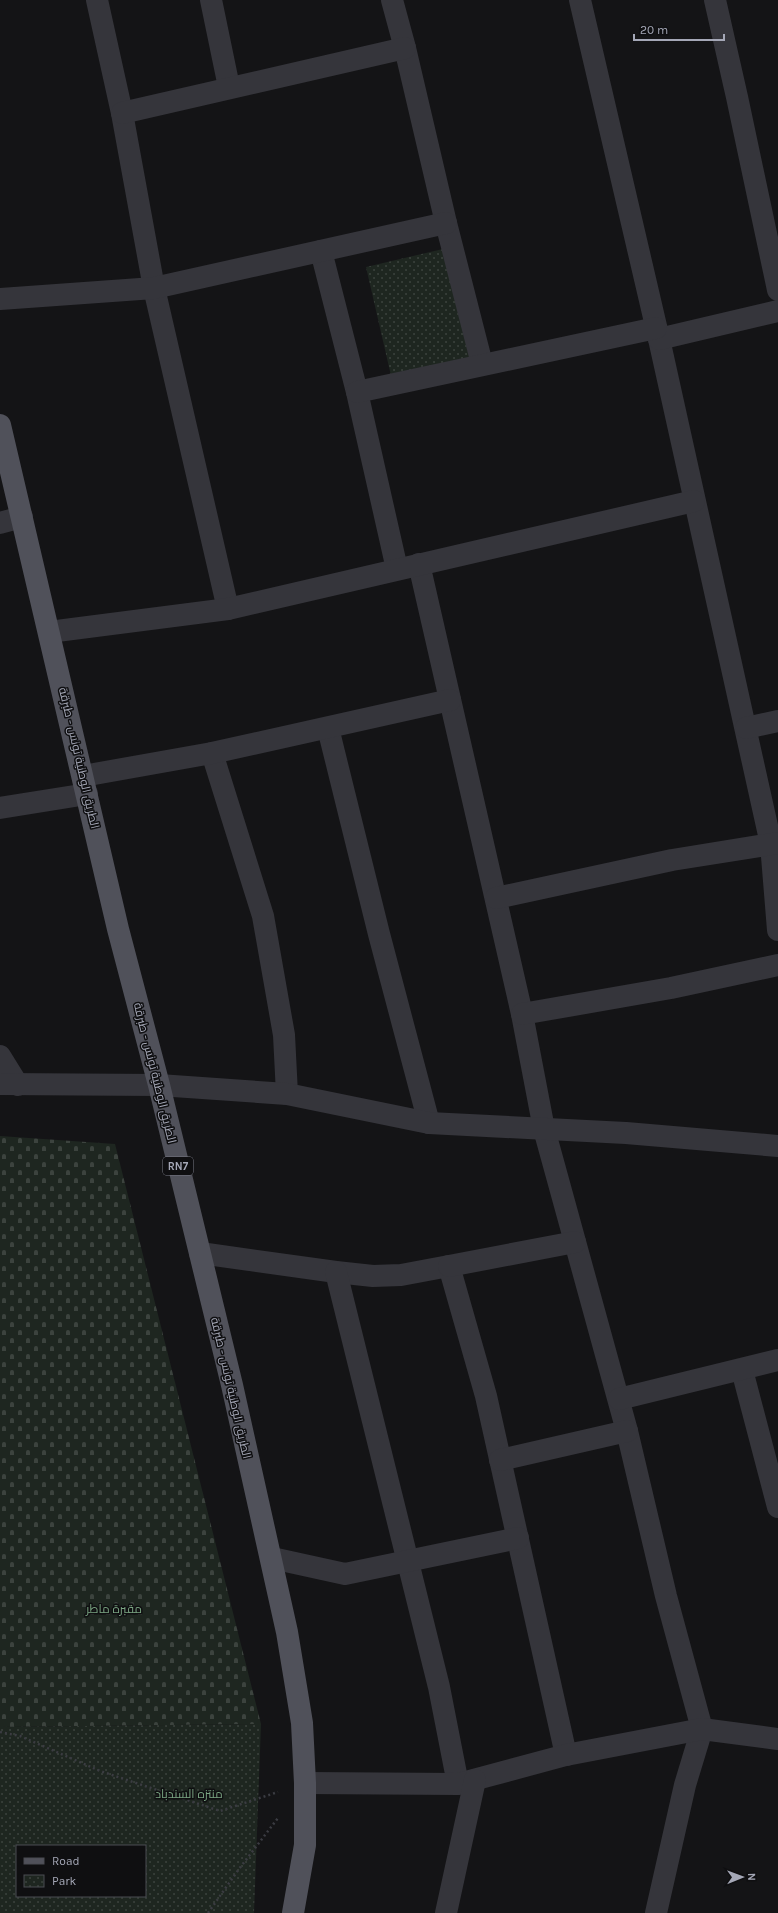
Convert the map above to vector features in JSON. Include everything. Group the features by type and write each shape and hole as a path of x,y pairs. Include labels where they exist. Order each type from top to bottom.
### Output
{"main road":[{"name":"الطريق الوطنية تونس - طبرقة","path":"2,439 22,517 118,928 159,1085 200,1253 272,1558 287,1632 300,1715 305,1783 305,1845 293,1913"}],"street":[{"path":"97,0 122,113 154,288 228,609"},
{"path":"211,0 229,87"},
{"path":"392,0 482,364"},
{"path":"580,0 746,728 775,844 778,930"},
{"path":"715,0 778,290"},
{"path":"122,113 229,87 405,48"},
{"path":"0,299 154,288 446,223"},
{"path":"321,251 357,392 397,569"},
{"path":"357,392 482,364 778,311"},
{"path":"49,632 228,609 694,501"},
{"path":"0,523 22,517"},
{"path":"419,564 522,1014 544,1129 627,1431 666,1596 702,1729 685,1785 656,1913"},
{"path":"0,808 212,753 450,700"},
{"path":"746,728 778,721"},
{"path":"328,728 379,934 429,1123"},
{"path":"212,753 263,916 284,1035 287,1094"},
{"path":"496,898 672,860 775,844"},
{"path":"522,1014 671,988 778,965"},
{"path":"0,1056 9,1084 71,1083 159,1085 287,1094 429,1123 626,1133 778,1146"},
{"path":"200,1253 373,1276 401,1275 575,1242"},
{"path":"449,1266 486,1396 566,1755"},
{"path":"336,1272 407,1561 439,1686 466,1782 446,1913"},
{"path":"618,1399 778,1360"},
{"path":"742,1370 769,1440 778,1507"},
{"path":"500,1460 627,1431"},
{"path":"272,1558 345,1574 518,1538"},
{"path":"305,1783 466,1782 566,1755 702,1729 778,1739"}],"path":[{"path":"0,1732 20,1736 100,1771 220,1811 305,1783"},
{"path":"208,1913 238,1869 305,1783"}],"green space":[{"path":"460,245 486,358 392,380 366,267"},
{"name":"مقبرة ماطر","path":"0,1136 115,1144 261,1724 0,1727"},
{"name":"منتزه السندباد","path":"261,1724 254,1913 0,1913 0,1727"}]}
